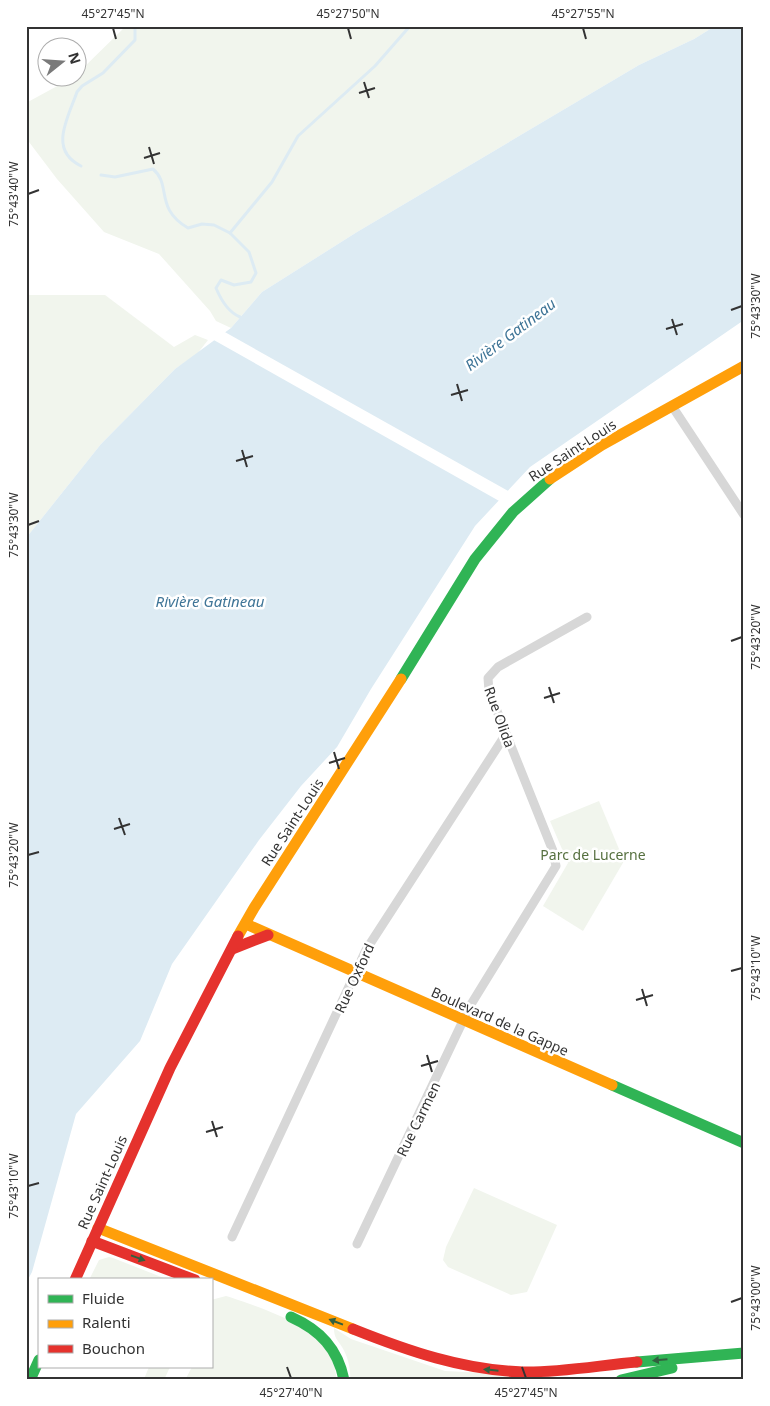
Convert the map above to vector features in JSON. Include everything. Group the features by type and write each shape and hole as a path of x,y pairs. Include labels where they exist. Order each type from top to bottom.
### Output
{"main road":[{"name":"Rue Saint-Louis","path":"76,1278 181,1045 246,924 358,748 456,587 497,530 528,497 552,477 744,366"},
{"name":"Boulevard de la Gappe","path":"246,924 744,1143"},
{"path":"232,949 268,935"},
{"path":"98,1228 405,1350 446,1362 484,1369 535,1372 744,1354"},
{"path":"92,1241 191,1278"},
{"path":"212,1286 312,1327 326,1339 335,1352 344,1380"},
{"path":"621,1380 744,1354"},
{"path":"30,1380 38,1362"}],"street":[{"path":"672,406 744,515"},
{"name":"Rue Olida","path":"556,866 554,851 487,685 491,672 587,617"},
{"name":"Rue Oxford","path":"232,1237 376,933 506,734"},
{"name":"Rue Carmen","path":"357,1244 470,1006 556,866"}],"green space":[{"path":"126,26 715,26 694,39 639,65 357,232 262,292 231,328 216,321 210,311 159,254 104,232 57,179 26,138 26,103 54,88 88,88 88,63"},
{"path":"26,295 105,295 174,347 195,335 208,340 197,354 175,369 101,444 26,538"},
{"name":"Parc de Lucerne","path":"599,801 624,861 583,931 543,906 568,863 550,821"},
{"path":"474,1188 557,1225 527,1292 511,1295 448,1267 443,1260 446,1247"},
{"path":"109,1257 113,1258 164,1278 90,1278 99,1260"},
{"path":"226,1296 282,1317 312,1332 329,1349 337,1380 185,1380 191,1368 212,1368 212,1300"},
{"path":"334,1328 351,1339 445,1371 561,1377 551,1380 350,1380 347,1359 335,1336"},
{"path":"149,1368 170,1368 164,1380 144,1379"}],"water":[{"name":"Rivière Gatineau","path":"715,26 744,26 744,320 530,467 475,526 371,689 337,747 301,786 259,840 172,964 140,1041 76,1114 32,1272 26,1283 26,538 101,444 175,369 231,328 262,292 357,232 639,65 694,39"}],"pier":[{"path":"223,331 510,492 501,502 212,339"}],"waterway":[{"path":"81,166 71,159 65,151 63,142 63,133 77,92 82,86 103,73 135,40 135,26"},
{"path":"230,233 272,182 298,136 375,66 410,26"},
{"path":"101,175 115,177 153,169 159,175 162,182 167,205 171,213 178,220 188,228 202,224 214,225 230,233 249,252 256,273 251,282 234,285 221,280 216,288 225,305 240,317"}],"traffic: fast":[{"path":"401,679 475,559 513,512 550,479"},
{"path":"612,1085 744,1143"},
{"path":"291,1317 311,1328 326,1342 337,1359 344,1380"},
{"path":"637,1362 744,1353"},
{"path":"30,1380 38,1362"},
{"path":"621,1380 672,1368"}],"traffic: slow":[{"path":"550,479 602,445 744,366"},
{"path":"238,936 401,679"},
{"path":"246,924 612,1085"},
{"path":"98,1228 353,1329"}],"traffic: jam":[{"path":"232,949 268,935"},
{"path":"76,1278 170,1068 238,936"},
{"path":"92,1241 190,1278"},
{"path":"353,1329 415,1352 479,1368 523,1372 550,1371 637,1362"}]}
